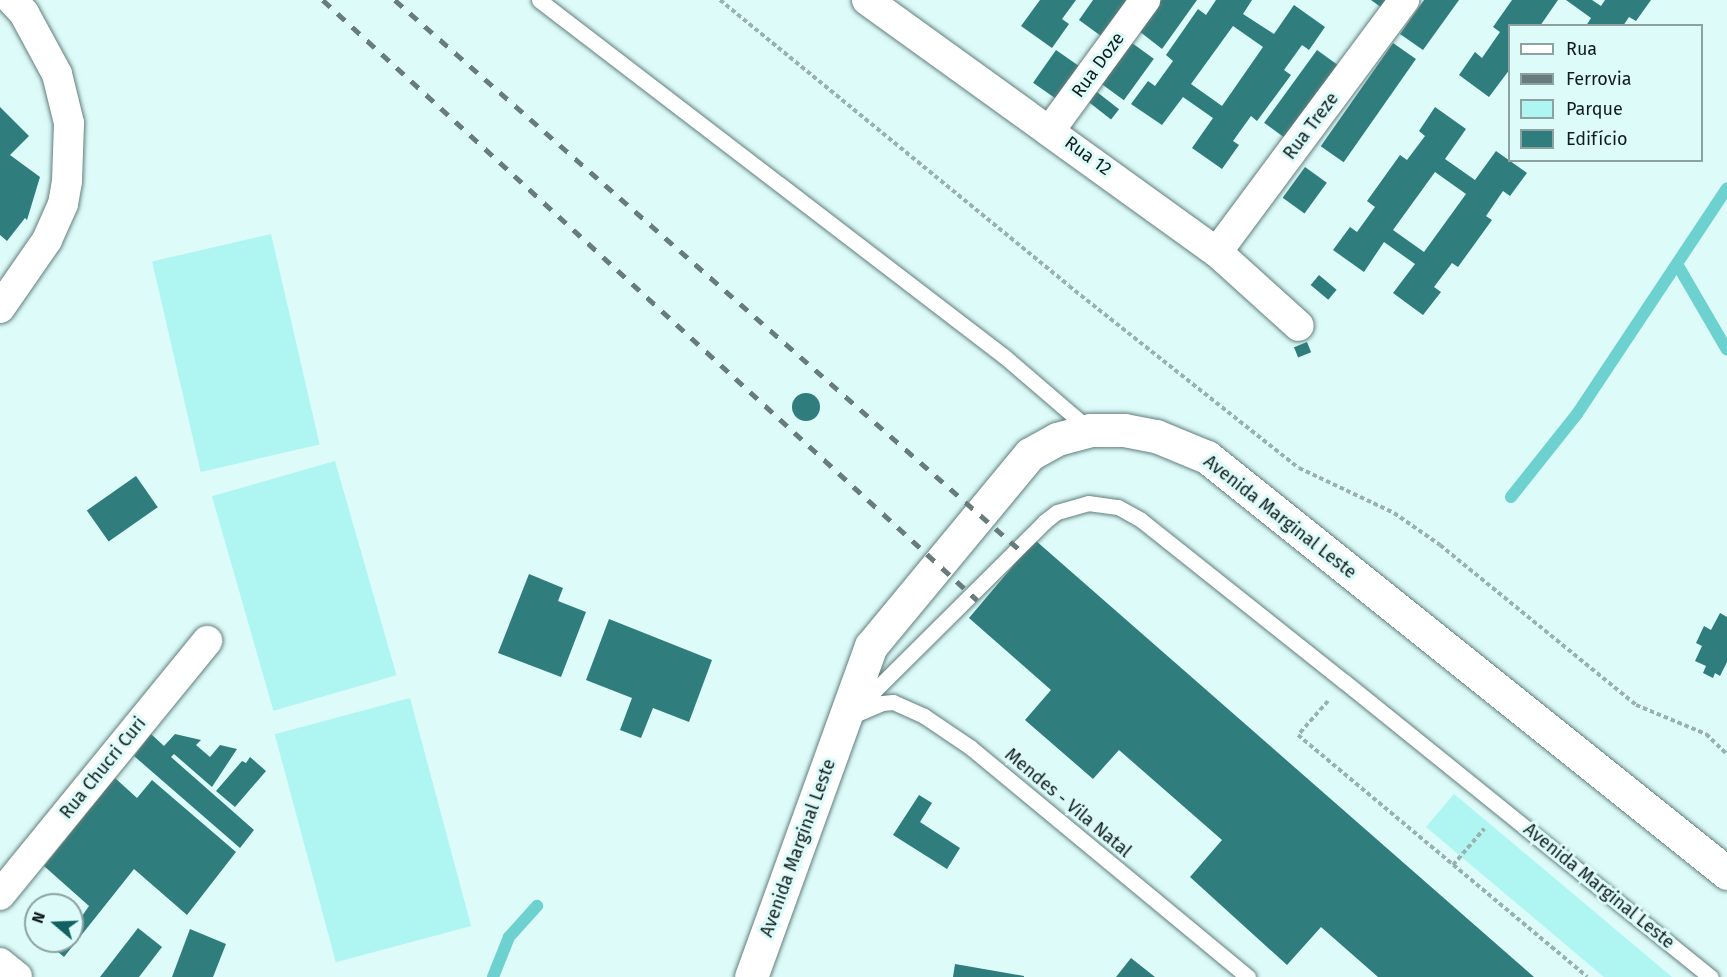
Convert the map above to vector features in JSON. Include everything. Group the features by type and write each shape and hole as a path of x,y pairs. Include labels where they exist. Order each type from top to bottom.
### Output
{"street":[{"path":"0,308 47,240 63,204 67,181 69,123 57,74 24,13 12,0"},
{"name":"Rua 12","path":"867,0 1051,129 1217,252 1299,326"},
{"name":"Rua Doze","path":"1051,129 1145,0"},
{"name":"Rua Treze","path":"1217,252 1404,0"},
{"name":"Avenida Marginal Leste","path":"751,977 846,719 861,668 881,630 1007,477 1030,454 1057,440 1090,430 1124,430 1156,436 1207,457 1727,873"},
{"name":"Rua Chucri Curi","path":"0,895 207,640"},
{"path":"0,963 17,977"}],"lane":[{"path":"539,0 1005,357 1090,430"},
{"name":"Avenida Marginal Leste","path":"846,719 1044,522 1057,512 1088,503 1118,507 1141,520 1346,682 1711,977"},
{"name":"Mendes - Vila Natal","path":"846,719 882,703 903,705 924,716 970,747 1248,977"}],"path":[{"path":"720,0 1069,286 1299,468 1394,513 1431,538 1636,705 1706,734 1727,754"},
{"path":"1346,682 1298,735 1587,977"},
{"path":"1453,865 1503,808"}],"green space":[{"path":"271,234 320,444 201,472 152,261"},
{"path":"335,461 396,675 273,711 212,496"},
{"path":"410,698 471,926 336,962 275,734"},
{"path":"1454,794 1672,977 1604,977 1426,827"}],"building":[{"path":"1040,0 1076,0 1062,19 1069,24 1052,48 1021,26"},
{"path":"1093,0 1127,0 1101,36 1079,20"},
{"path":"1161,0 1197,0 1162,49 1139,31"},
{"path":"1216,0 1252,0 1243,14 1274,34 1294,5 1325,27 1309,50 1302,45 1284,70 1291,75 1257,121 1251,116 1233,141 1239,145 1222,169 1192,148 1213,118 1183,97 1162,125 1131,104 1148,81 1155,86 1173,61 1166,55 1198,9 1206,15","holes":["1233,26 1263,47 1222,106 1191,84"]},
{"path":"1371,0 1387,0 1382,8"},
{"path":"1424,0 1459,0 1423,50 1400,34"},
{"path":"1512,0 1558,0 1541,24 1508,24 1508,72 1489,97 1459,75 1475,52 1482,58 1500,32 1493,27"},
{"path":"1566,0 1592,0 1601,6 1605,0 1651,0 1636,21 1629,17 1624,24 1587,24 1591,18"},
{"path":"1132,43 1154,59 1124,100 1102,84"},
{"path":"1393,43 1416,59 1344,162 1321,146"},
{"path":"1056,50 1079,66 1056,99 1033,83"},
{"path":"1317,50 1339,66 1286,139 1264,123"},
{"path":"1097,92 1119,109 1111,119 1089,102"},
{"path":"0,107 29,136 10,155 40,177 27,220 25,218 7,241 0,235"},
{"path":"1435,107 1466,129 1445,159 1475,180 1496,151 1508,160 1508,162 1527,173 1510,196 1503,191 1486,216 1492,220 1458,267 1452,263 1434,287 1441,292 1423,315 1393,293 1415,264 1384,242 1364,272 1333,250 1350,227 1357,232 1375,207 1367,201 1400,155 1407,160 1425,136 1419,131","holes":["1435,172 1466,194 1424,252 1393,230"]},
{"path":"1305,167 1327,183 1305,214 1283,198"},
{"path":"1319,275 1337,290 1328,300 1311,285"},
{"path":"1307,342 1311,352 1298,357 1294,347"},
{"path":"806,393 816,397 820,407 816,417 806,421 796,417 792,407 796,397"},
{"path":"136,476 158,507 109,542 87,510"},
{"path":"1035,540 1534,977 1378,977 1321,927 1287,965 1190,877 1222,840 1119,750 1093,779 1025,720 1051,690 969,618"},
{"path":"529,574 563,588 558,601 586,612 561,677 498,653"},
{"path":"1720,613 1727,617 1727,662 1720,676 1715,673 1713,678 1703,673 1706,666 1695,661 1702,646 1696,643 1704,626 1711,630"},
{"path":"609,619 712,660 689,722 653,708 641,738 620,730 632,698 586,680"},
{"path":"151,734 164,746 175,734 201,740 196,745 210,757 220,745 237,749 212,787 174,754 171,757 254,830 240,848 134,756"},
{"path":"250,757 266,771 235,807 216,791 242,761 246,763"},
{"path":"115,778 137,798 152,780 236,852 187,915 134,869 84,932 84,913 89,906 84,902 84,893 74,893 44,866"},
{"path":"919,795 932,803 920,822 960,848 947,869 893,835"},
{"path":"138,928 162,947 139,977 100,977"},
{"path":"190,929 226,944 213,977 172,977"},
{"path":"1131,958 1155,977 1116,977"},
{"path":"955,964 1024,976 1024,977 953,977"}],"waterway":[{"path":"1511,497 1577,414 1727,188"},
{"path":"1677,264 1727,350"},
{"path":"493,977 509,937 537,906"}],"railway":[{"path":"323,0 977,600"},
{"path":"395,0 1021,551"}]}
